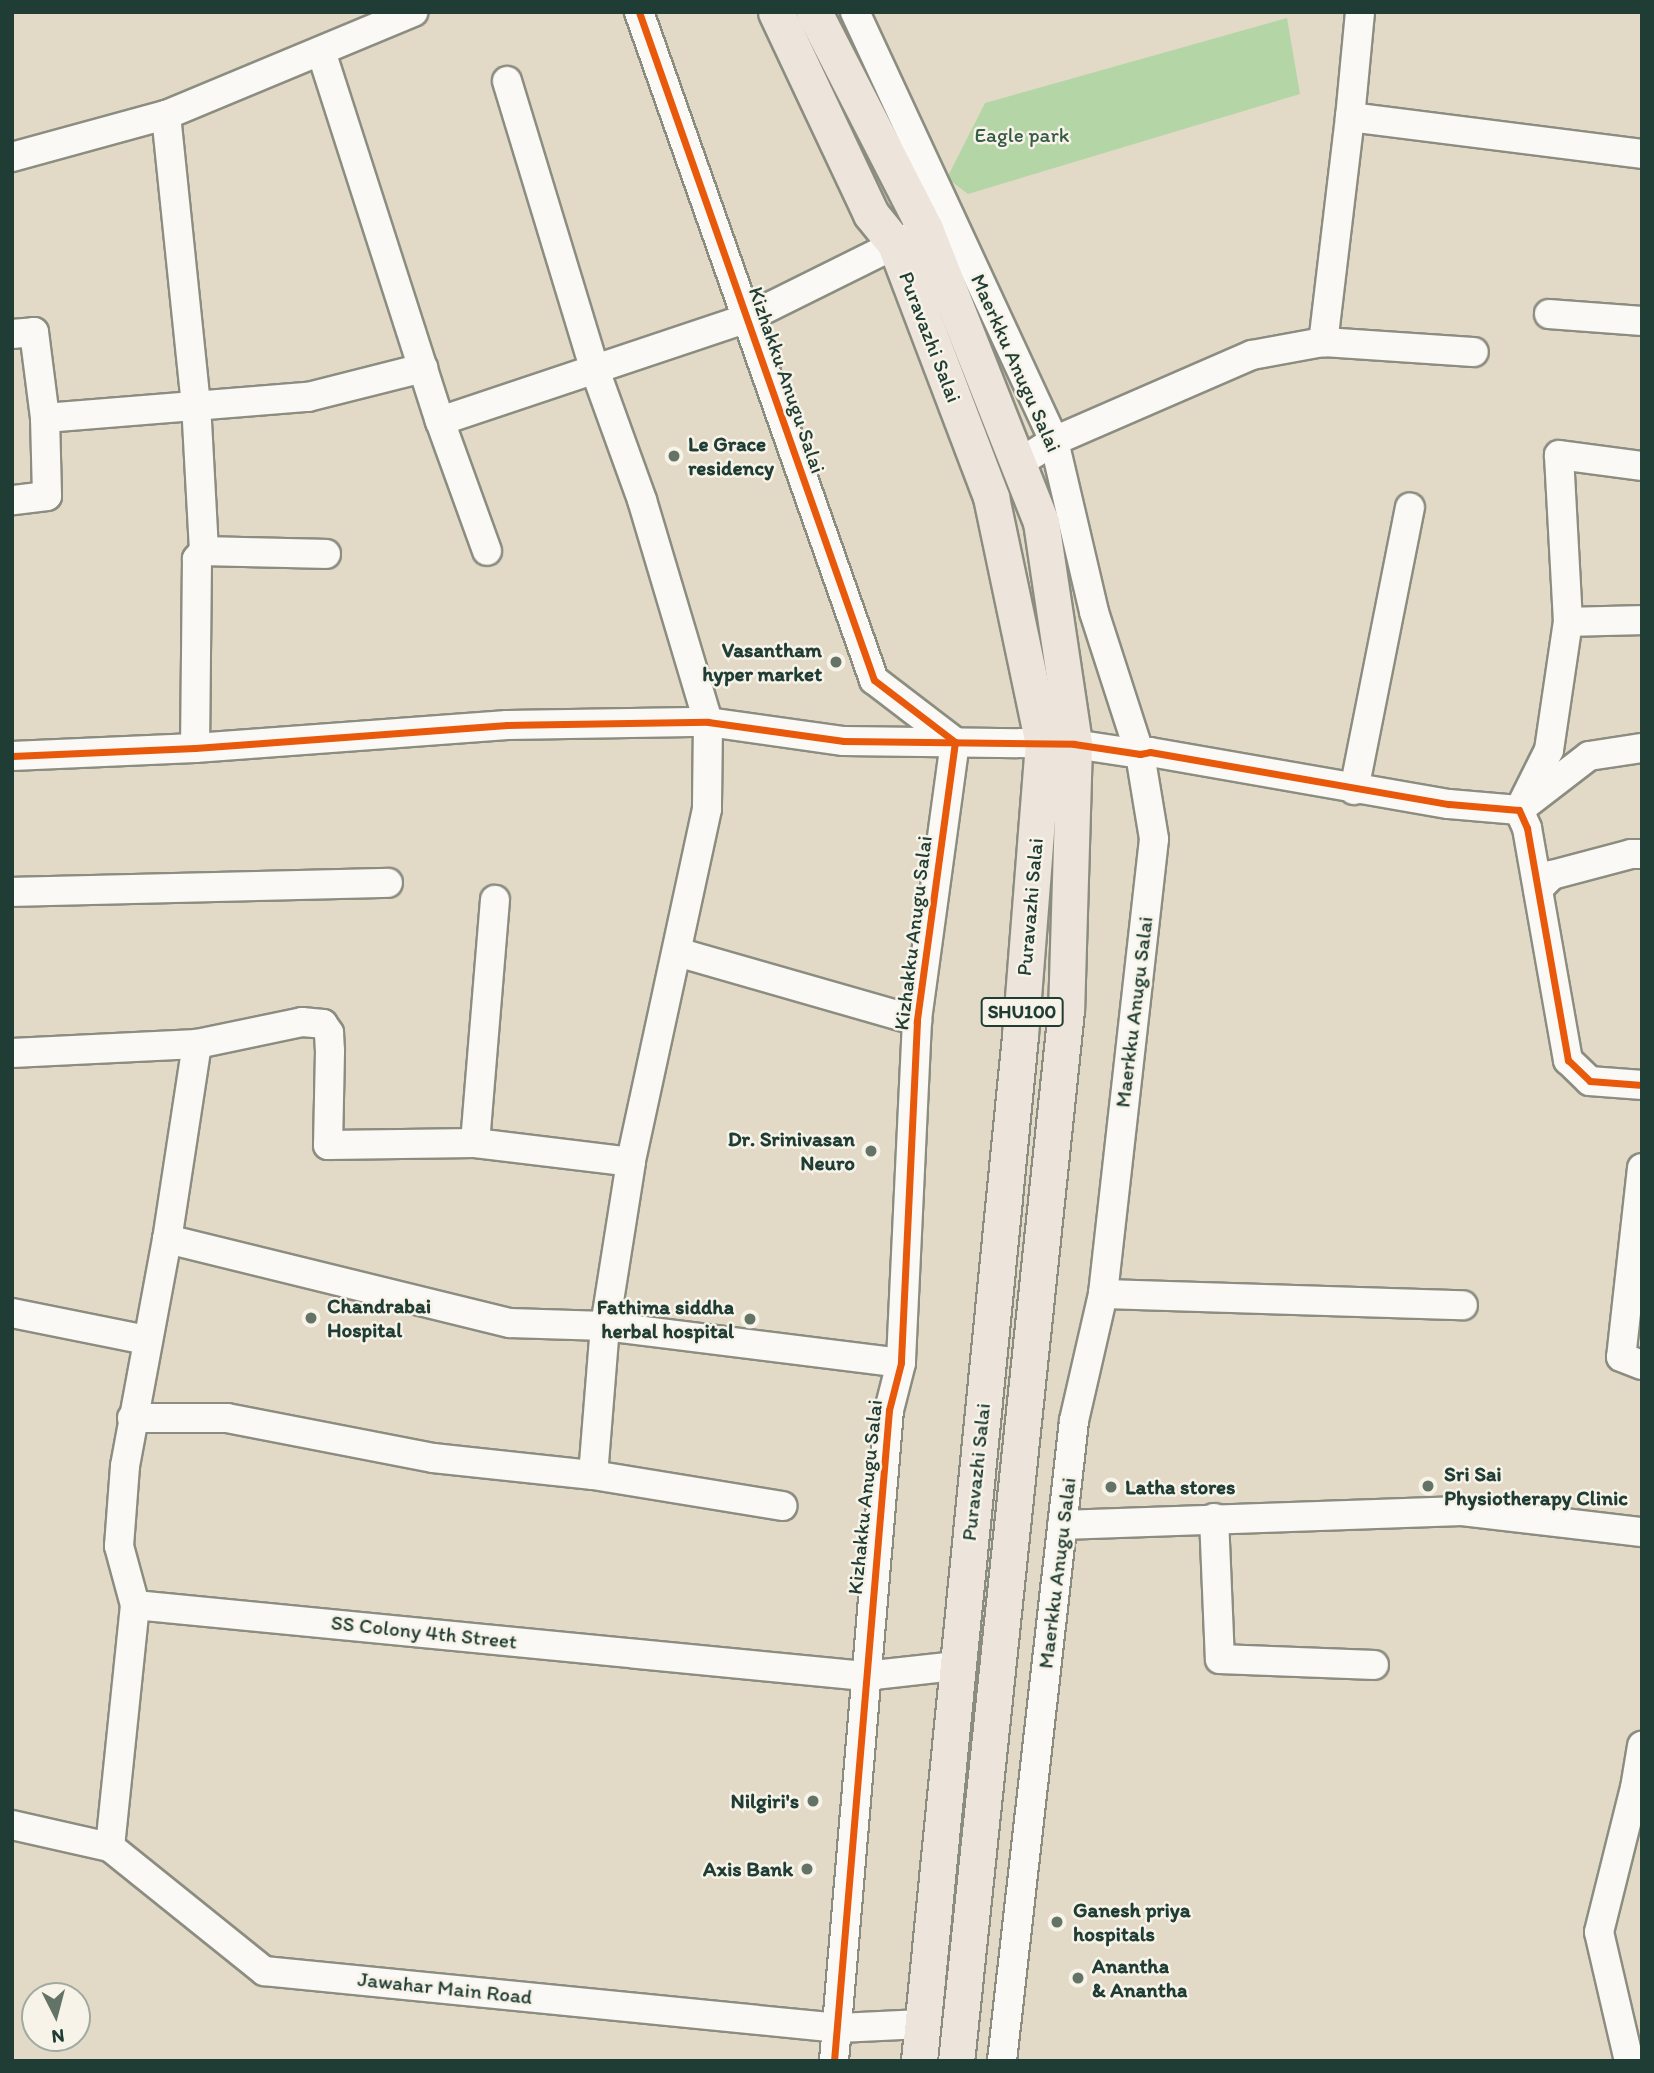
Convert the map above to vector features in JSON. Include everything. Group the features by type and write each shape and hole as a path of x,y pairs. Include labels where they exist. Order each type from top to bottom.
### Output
{"main road":[{"name":"Puravazhi Salai","path":"776,12 871,214 910,237 990,497 1058,743 1020,1036 919,2061"},
{"name":"Puravazhi Salai","path":"814,12 910,237 1019,463 1041,522 1058,743 1066,1010 956,2061"}],"street":[{"path":"12,157 166,115 321,51 364,22 413,12"},
{"name":"Kizhakku Anugu Salai","path":"639,12 874,680 955,742 917,1021 901,1363 889,1409 865,1676 839,2028 834,2061"},
{"name":"Maerkku Anugu Salai","path":"855,12 1054,440 1094,612 1140,754 1154,839 1103,1294 1074,1421 1002,2061"},
{"path":"1323,342 1360,12"},
{"path":"321,51 440,421 487,551"},
{"path":"507,81 595,370 642,500 708,722 707,809 631,1162 605,1326 593,1475"},
{"path":"166,115 196,403 204,551 197,559 195,748"},
{"path":"1350,117 1642,154"},
{"path":"440,421 747,318 910,237"},
{"path":"1549,314 1642,321"},
{"path":"12,334 34,332 45,418 47,496 12,500"},
{"path":"1019,463 1054,440 1252,355 1323,342 1474,352"},
{"path":"45,418 196,403 308,397 423,368"},
{"path":"1519,810 1549,750 1568,622 1559,455 1642,466"},
{"path":"1354,790 1410,508"},
{"path":"204,551 326,554"},
{"path":"1568,622 1642,620"},
{"path":"12,756 195,748 507,726 708,722 844,741 1058,743 1140,754 1150,752 1354,790 1449,804 1519,810 1589,757 1642,748"},
{"path":"1519,810 1527,828 1568,1060 1590,1081 1642,1085"},
{"path":"1538,889 1552,875 1631,853 1642,854"},
{"path":"12,892 388,883"},
{"path":"475,1143 495,900"},
{"path":"677,952 917,1021"},
{"path":"12,1053 197,1044 303,1022 323,1024 329,1033 330,1051 328,1144 475,1143 631,1162"},
{"path":"110,1847 135,1605 119,1546 125,1466 146,1340 167,1239 197,1044"},
{"path":"1642,1168 1621,1357 1642,1365"},
{"path":"167,1239 510,1323 605,1326 901,1363"},
{"path":"1103,1294 1463,1305"},
{"path":"12,1313 146,1340"},
{"path":"132,1418 227,1418 433,1458 593,1475 782,1507"},
{"path":"1062,1525 1462,1511 1642,1532"},
{"path":"1214,1518 1220,1659 1374,1665"},
{"name":"SS Colony 4th Street","path":"135,1605 865,1676 956,1667"},
{"path":"1629,2061 1599,1932 1635,1788 1642,1746"},
{"name":"Jawahar Main Road","path":"12,1825 110,1847 264,1970 839,2028 922,2024"}],"green space":[{"name":"Eagle park","path":"1287,18 1300,94 968,194 947,178 985,103"}],"cycle path":[{"path":"639,12 874,680 955,742 917,1021 901,1363 889,1410 834,2061"},
{"path":"12,756 195,748 507,725 708,722 844,741 1074,744 1140,754 1150,752 1449,804 1519,810 1527,828 1568,1060 1590,1081 1642,1085"}],"place":[{"name":"Le Grace residency","path":"674,456"},
{"name":"Vasantham hyper market","path":"836,662"},
{"name":"Dr. Srinivasan Neuro","path":"871,1151"},
{"name":"Chandrabai Hospital","path":"311,1318"},
{"name":"Fathima siddha herbal hospital","path":"750,1319"},
{"name":"Sri Sai Physiotherapy Clinic","path":"1428,1486"},
{"name":"Latha stores","path":"1111,1487"},
{"name":"Nilgiri's","path":"813,1801"},
{"name":"Axis Bank","path":"807,1869"},
{"name":"Ganesh priya hospitals","path":"1057,1922"},
{"name":"Anantha & Anantha","path":"1078,1978"}]}
